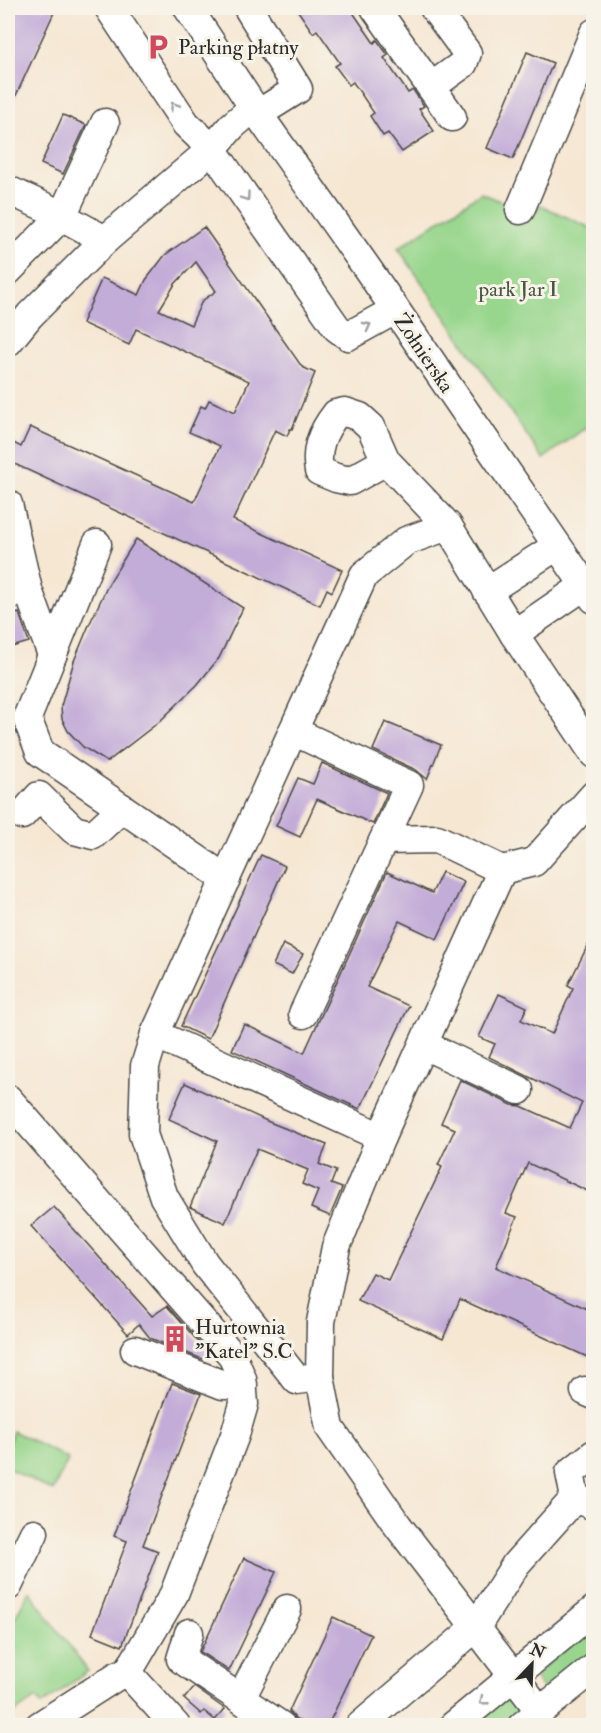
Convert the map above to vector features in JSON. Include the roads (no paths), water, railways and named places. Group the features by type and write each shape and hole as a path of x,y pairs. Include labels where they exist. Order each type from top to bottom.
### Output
{"street":[{"path":"109,8 186,124 212,149 337,328 348,336 395,310"},
{"name":"Żołnierska","path":"188,8 256,111 369,271 589,592"},
{"path":"8,342 30,315 105,240 212,149 232,126 298,89 248,8"},
{"path":"375,8 452,117"},
{"path":"431,87 463,64 467,53 434,8"},
{"path":"592,8 594,13"},
{"path":"520,210 594,33"},
{"path":"8,271 62,216 105,123"},
{"path":"8,191 62,216 105,240"},
{"path":"386,461 448,526 514,634 594,754"},
{"path":"8,504 18,592 52,655"},
{"path":"320,1377 297,1380 205,1264 164,1197 143,1134 145,1066 154,1034 364,575 406,541 448,526"},
{"path":"97,544 27,718 40,752 226,879"},
{"path":"487,591 557,546"},
{"path":"514,634 589,592"},
{"path":"294,731 410,785 303,1014"},
{"path":"22,815 39,795 74,830 93,835 122,808"},
{"path":"384,840 438,838 502,870 534,862 594,795"},
{"path":"502,870 381,1137 336,1247 321,1322 320,1377 330,1428 398,1526 513,1676 531,1718 594,1668"},
{"path":"154,1034 381,1137"},
{"path":"424,1045 519,1090"},
{"path":"8,1099 232,1355 242,1379 244,1404 235,1435 174,1594 127,1672 39,1725"},
{"path":"135,1350 223,1385 243,1385"},
{"path":"360,1725 476,1627 516,1564 584,1502 570,1473 594,1454"},
{"path":"8,1586 34,1533"},
{"path":"241,1698 287,1609"},
{"path":"453,1725 594,1610"},
{"path":"189,1633 181,1659 281,1725"},
{"path":"127,1672 176,1725"}],"place":[{"name":"Parking płatny","path":"158,47"},
{"name":"Hurtownia \"Katel\" S.C","path":"175,1339"}],"park label":[{"name":"park Jar I","path":"518,289"}]}
